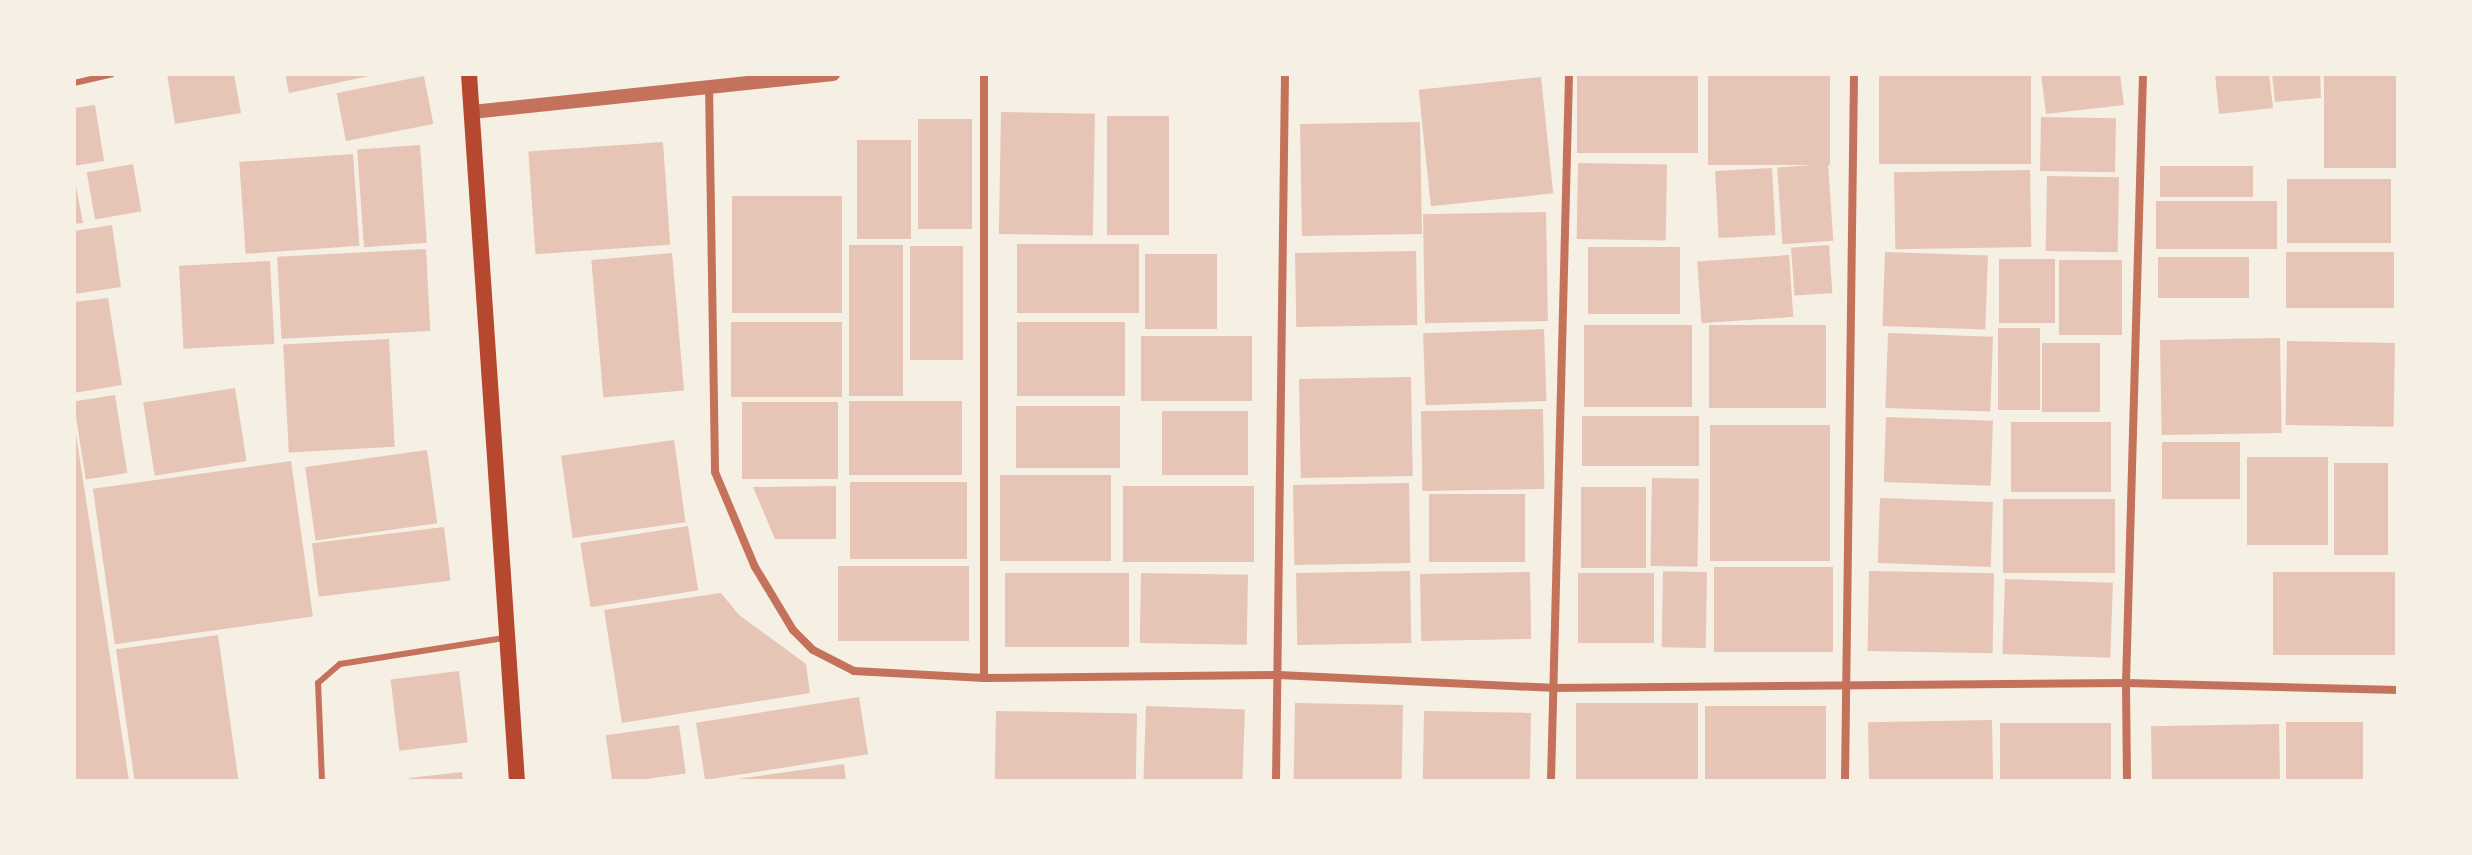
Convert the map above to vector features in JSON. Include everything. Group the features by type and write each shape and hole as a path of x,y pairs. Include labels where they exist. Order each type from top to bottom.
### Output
{"main road":[{"path":"469,74 517,781"}],"street":[{"path":"472,112 833,74"},
{"path":"984,74 984,678"},
{"path":"1276,781 1285,74"},
{"path":"1551,781 1569,74"},
{"path":"1845,781 1854,74"},
{"path":"2127,781 2126,683 2143,74"},
{"path":"709,86 715,472 755,567 793,630 813,650 854,671 984,678 1279,675 1552,688 2126,683 2398,690"}],"lane":[{"path":"74,83 112,74"},
{"path":"322,781 318,683 340,664 508,637"}],"building":[{"path":"167,74 234,74 241,113 175,124"},
{"path":"285,74 374,74 374,75 289,93"},
{"path":"1577,74 1698,74 1698,153 1577,153"},
{"path":"1708,74 1830,74 1830,165 1708,165"},
{"path":"1879,74 2031,74 2031,164 1879,164"},
{"path":"2041,74 2120,74 2124,105 2046,114"},
{"path":"2215,74 2269,74 2273,108 2219,114"},
{"path":"2272,74 2320,74 2321,98 2275,102"},
{"path":"2324,74 2398,74 2398,168 2324,168"},
{"path":"424,76 433,124 346,141 337,93"},
{"path":"1541,77 1553,193 1431,206 1419,90"},
{"path":"95,105 104,161 74,166 74,108"},
{"path":"1001,112 1095,114 1093,236 999,234"},
{"path":"1107,116 1169,116 1169,235 1107,235"},
{"path":"2041,117 2116,118 2115,172 2040,171"},
{"path":"918,119 972,119 972,229 918,229"},
{"path":"1420,122 1422,234 1302,236 1300,124"},
{"path":"857,140 911,140 911,239 857,239"},
{"path":"663,142 670,245 536,254 528,151"},
{"path":"420,145 427,243 364,247 357,149"},
{"path":"353,154 359,246 246,254 239,162"},
{"path":"1578,163 1667,165 1666,241 1577,239"},
{"path":"133,164 141,211 95,219 87,172"},
{"path":"1828,164 1833,241 1782,244 1777,168"},
{"path":"2160,166 2253,166 2253,197 2160,197"},
{"path":"1772,168 1776,235 1719,238 1715,171"},
{"path":"2030,170 2031,247 1895,249 1894,172"},
{"path":"74,175 83,223 74,224"},
{"path":"2047,176 2119,177 2118,252 2046,251"},
{"path":"2287,179 2391,179 2391,243 2287,243"},
{"path":"732,196 842,196 842,313 732,313"},
{"path":"2156,201 2277,201 2277,249 2156,249"},
{"path":"1546,212 1548,321 1425,323 1423,214"},
{"path":"112,225 121,287 74,294 74,231"},
{"path":"1017,244 1139,244 1139,313 1017,313"},
{"path":"849,245 903,245 903,396 849,396"},
{"path":"1829,245 1832,293 1794,296 1791,248"},
{"path":"910,246 963,246 963,360 910,360"},
{"path":"1588,247 1680,247 1680,314 1588,314"},
{"path":"426,249 430,331 281,339 277,257"},
{"path":"1416,251 1417,325 1296,327 1295,253"},
{"path":"1885,252 1988,256 1985,330 1882,326"},
{"path":"2286,252 2394,252 2394,308 2286,308"},
{"path":"672,253 684,390 603,398 591,260"},
{"path":"1145,254 1217,254 1217,329 1145,329"},
{"path":"1789,255 1793,317 1702,323 1697,261"},
{"path":"2158,257 2249,257 2249,298 2158,298"},
{"path":"1999,259 2055,259 2055,323 1999,323"},
{"path":"2059,260 2122,260 2122,335 2059,335"},
{"path":"270,261 274,344 183,349 179,266"},
{"path":"108,298 122,385 74,393 74,302"},
{"path":"731,322 842,322 842,397 731,397"},
{"path":"1017,322 1125,322 1125,396 1017,396"},
{"path":"1584,325 1692,325 1692,407 1584,407"},
{"path":"1709,325 1826,325 1826,408 1709,408"},
{"path":"1998,328 2040,328 2040,410 1998,410"},
{"path":"1544,329 1547,401 1426,405 1423,333"},
{"path":"1888,333 1993,337 1990,412 1885,408"},
{"path":"1141,336 1252,336 1252,401 1141,401"},
{"path":"2280,338 2282,433 2162,435 2160,340"},
{"path":"389,339 395,447 289,452 283,345"},
{"path":"2287,341 2395,343 2394,427 2286,425"},
{"path":"2042,343 2100,343 2100,412 2042,412"},
{"path":"1411,377 1413,476 1301,478 1299,379"},
{"path":"235,388 247,461 155,476 143,403"},
{"path":"115,395 127,473 86,480 74,401"},
{"path":"849,401 962,401 962,475 849,475"},
{"path":"742,402 838,402 838,479 742,479"},
{"path":"1016,406 1120,406 1120,468 1016,468"},
{"path":"1543,409 1544,489 1422,491 1421,411"},
{"path":"1162,411 1248,411 1248,475 1162,475"},
{"path":"1582,416 1699,416 1699,466 1582,466"},
{"path":"1886,417 1993,421 1991,486 1884,482"},
{"path":"2011,422 2111,422 2111,492 2011,492"},
{"path":"1710,425 1830,425 1830,561 1710,561"},
{"path":"76,434 129,781 74,781"},
{"path":"674,440 686,522 573,538 561,456"},
{"path":"2162,442 2240,442 2240,499 2162,499"},
{"path":"427,450 437,523 315,540 305,467"},
{"path":"2247,457 2328,457 2328,545 2247,545"},
{"path":"291,461 313,616 115,644 93,489"},
{"path":"2334,463 2388,463 2388,555 2334,555"},
{"path":"1000,475 1111,475 1111,561 1000,561"},
{"path":"1652,478 1699,479 1697,567 1650,566"},
{"path":"850,482 967,482 967,559 850,559"},
{"path":"1409,483 1410,563 1294,565 1293,485"},
{"path":"836,486 836,539 775,539 753,487"},
{"path":"1123,486 1254,486 1254,562 1123,562"},
{"path":"1581,487 1646,487 1646,568 1581,568"},
{"path":"1429,494 1525,494 1525,562 1429,562"},
{"path":"1880,498 1993,502 1991,567 1878,563"},
{"path":"2003,499 2115,499 2115,573 2003,573"},
{"path":"688,526 698,590 591,607 580,543"},
{"path":"444,527 451,581 319,597 312,543"},
{"path":"838,566 969,566 969,641 838,641"},
{"path":"1714,567 1833,567 1833,652 1714,652"},
{"path":"1410,571 1411,643 1297,645 1296,573"},
{"path":"1663,571 1707,572 1706,648 1662,647"},
{"path":"1869,571 1994,573 1993,653 1868,651"},
{"path":"1530,572 1531,639 1421,641 1420,574"},
{"path":"2273,572 2395,572 2395,655 2273,655"},
{"path":"1005,573 1129,573 1129,647 1005,647"},
{"path":"1141,573 1248,575 1247,645 1140,643"},
{"path":"1578,573 1654,573 1654,643 1578,643"},
{"path":"2005,579 2113,583 2110,658 2002,654"},
{"path":"721,593 739,615 806,664 810,693 622,723 604,610"},
{"path":"218,635 238,781 135,781 116,649"},
{"path":"459,671 468,742 399,751 391,679"},
{"path":"859,697 868,754 705,780 696,723"},
{"path":"1295,703 1403,705 1402,781 1294,781"},
{"path":"1576,703 1698,703 1698,781 1576,781"},
{"path":"1146,706 1245,709 1242,781 1143,781"},
{"path":"1705,706 1826,706 1826,781 1705,781"},
{"path":"996,711 1137,713 1136,781 995,781"},
{"path":"1424,711 1531,713 1530,781 1423,781"},
{"path":"1992,720 1993,781 1869,781 1868,722"},
{"path":"2286,722 2363,722 2363,781 2286,781"},
{"path":"2000,723 2111,723 2111,781 2000,781"},
{"path":"2279,724 2280,781 2152,781 2151,726"},
{"path":"679,725 686,774 612,781 606,735"},
{"path":"844,764 846,781 737,781 737,779"},
{"path":"462,772 463,781 409,781 409,778"}]}
